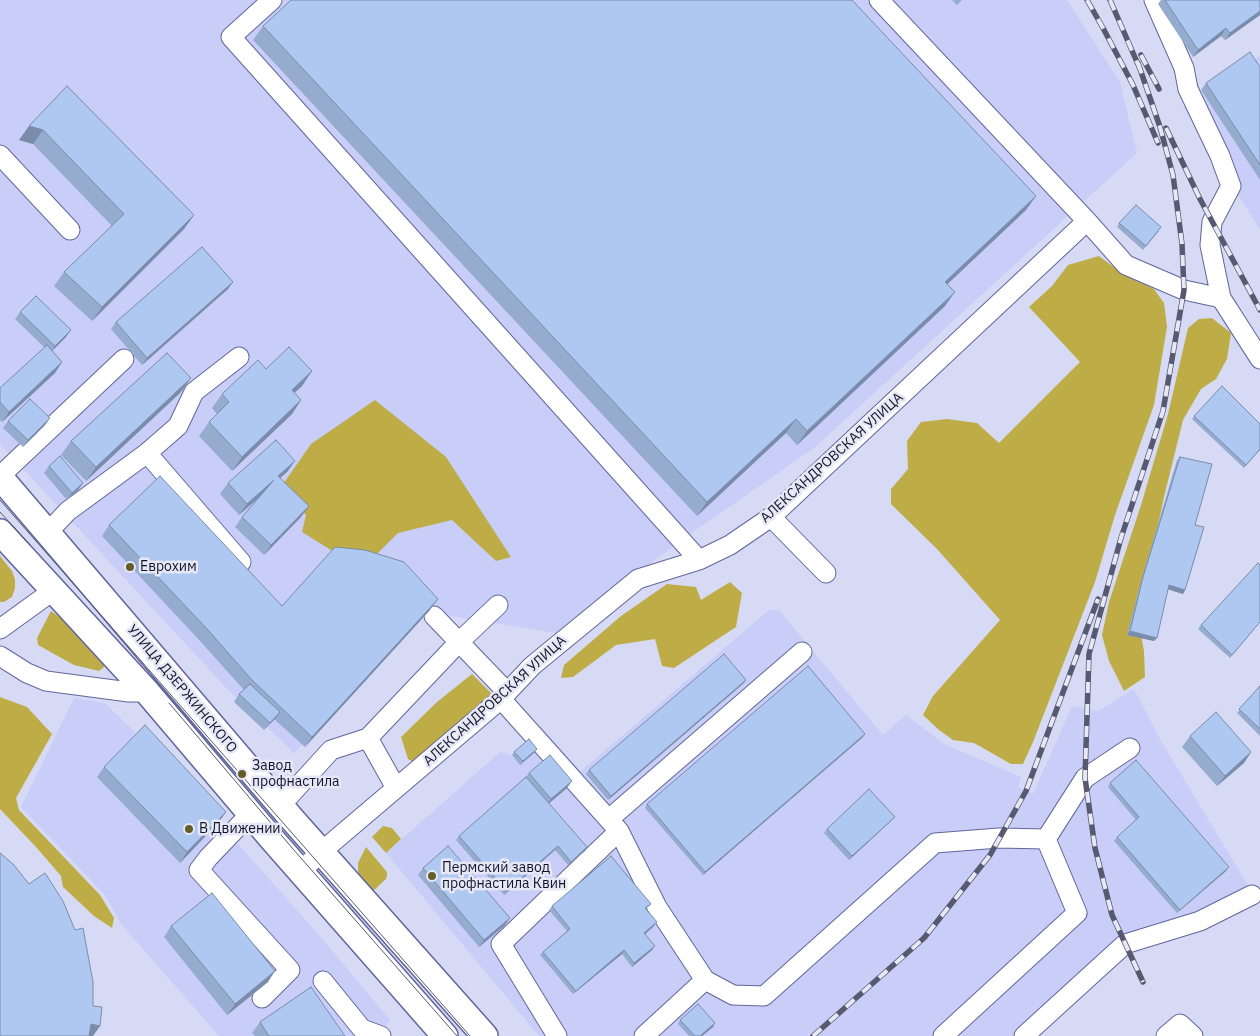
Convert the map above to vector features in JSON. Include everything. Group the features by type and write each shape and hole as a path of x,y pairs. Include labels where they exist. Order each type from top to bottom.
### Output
{"main road":[{"name":"УЛИЦА ДЗЕРЖИНСКОГО","path":"0,476 477,1033"},
{"name":"УЛИЦА ДЗЕРЖИНСКОГО","path":"0,532 147,692 445,1036"}],"street":[{"path":"272,0 231,36 699,560"},
{"path":"879,0 1087,220 1126,265 1184,290 1221,298"},
{"path":"1154,0 1184,68 1188,90 1220,156 1231,186 1212,222 1210,245 1221,298 1260,359"},
{"path":"0,155 70,230"},
{"name":"АЛЕКСАНДРОВСКАЯ УЛИЦА","path":"301,871 504,695 532,666 638,579 699,560 730,545 771,517 1087,220"},
{"path":"48,532 68,512 178,426 194,392 238,357"},
{"path":"0,476 124,359"},
{"path":"146,452 241,562"},
{"path":"771,517 826,573"},
{"path":"0,629 54,590"},
{"path":"281,805 331,750 368,738 459,642 498,605"},
{"path":"434,616 459,642 614,825 657,907 705,980 733,995 764,996 935,843 999,838 1046,839"},
{"path":"557,1036 501,944 614,825 802,652"},
{"path":"0,656 27,673 46,681 129,692 147,692"},
{"path":"368,738 396,788"},
{"path":"1046,839 1085,778 1130,748"},
{"path":"251,813 199,870 290,970 262,998"},
{"path":"943,1036 1077,913 1046,839"},
{"path":"1024,1036 1125,944 1200,921 1252,895"},
{"path":"644,1036 705,980"},
{"path":"323,981 362,1029 381,1036"},
{"path":"1166,1036 1180,1024 1193,1036"}],"shaded area":[{"path":"0,0 1067,0 1120,82 1137,153 814,448 696,530 556,633 425,612 294,753 231,693 0,444"},
{"path":"1260,56 1260,230 1184,107"},
{"path":"1099,256 1123,274 1154,289 1164,303 1167,327 1154,405 1115,515 1095,582 1033,742 1023,764 1011,764 974,743 953,740 923,715 933,696 1000,620 937,549 891,504 891,489 908,469 907,441 921,422 947,419 977,423 999,443 1080,362 1029,307 1052,286 1068,265"},
{"path":"1212,318 1231,333 1227,359 1216,379 1201,389 1183,420 1164,497 1138,619 1144,651 1145,677 1124,691 1109,661 1102,635 1109,602 1168,414 1188,328 1199,319"},
{"path":"375,400 446,457 511,557 496,561 452,520 398,533 377,554 334,552 302,532 306,515 281,487 311,444"},
{"path":"0,556 12,571 15,579 12,597 4,602 0,602"},
{"path":"730,582 742,593 736,627 674,668 662,666 655,639 616,645 573,677 561,678 564,665 621,616 667,584 696,587 701,600"},
{"path":"769,610 779,610 883,735 906,715 944,744 1021,777 1018,787 1033,794 1072,706 1098,711 1134,689 1160,739 1249,887 1177,920 1133,931 1115,941 1092,966 1013,1036 539,1036 386,853 500,752 512,755 542,728 581,771"},
{"path":"51,611 64,620 105,662 104,667 99,671 74,665 38,645 37,638"},
{"path":"472,674 495,697 413,762 408,759 401,737 437,702"},
{"path":"0,697 27,707 52,734 16,798 19,810 100,895 114,918 112,928 94,916 63,887 61,876 0,809"},
{"path":"74,698 105,703 138,735 230,835 320,936 390,1020 378,1036 219,1036 122,925 105,895 21,807"},
{"path":"383,826 392,828 401,839 386,853 372,837"},
{"path":"366,847 387,872 386,879 371,893 358,872 358,863"}],"building":[{"path":"291,0 852,0 1036,196 945,282 955,292 807,431 796,419 707,502 263,26"},
{"path":"1165,0 1260,0 1260,11 1230,33 1226,28 1198,50"},
{"path":"1250,52 1260,67 1260,165 1206,83"},
{"path":"67,86 194,215 102,307 64,272 124,214 43,130 29,126"},
{"path":"1136,205 1161,227 1146,246 1119,223"},
{"path":"202,247 233,282 147,358 116,322"},
{"path":"36,296 71,330 55,346 20,312"},
{"path":"47,345 62,362 9,412 0,402 0,388"},
{"path":"289,347 312,371 292,390 301,400 242,457 209,422 229,402 222,394 258,360 266,369"},
{"path":"167,353 191,378 96,467 71,441"},
{"path":"1222,386 1260,424 1260,449 1246,465 1194,416"},
{"path":"30,399 50,418 28,440 8,421"},
{"path":"276,440 295,461 278,476 309,506 271,545 242,517 274,480 247,504 228,483"},
{"path":"60,456 83,483 72,493 49,466"},
{"path":"1180,457 1212,464 1195,525 1204,527 1185,590 1169,585 1157,638 1130,631 1143,577"},
{"path":"160,476 282,606 335,547 365,550 404,562 438,599 312,737 252,680 208,630 109,525"},
{"path":"1258,563 1260,565 1260,622 1232,655 1201,625"},
{"path":"724,654 746,680 611,796 589,770"},
{"path":"808,666 865,734 705,872 647,804"},
{"path":"250,684 280,712 270,723 239,694"},
{"path":"1260,686 1260,729 1239,709"},
{"path":"1216,712 1251,752 1225,776 1190,736"},
{"path":"145,725 226,812 187,852 104,767"},
{"path":"529,739 537,749 523,761 514,752"},
{"path":"550,755 572,781 551,799 529,773"},
{"path":"1136,760 1229,867 1180,910 1117,837 1139,817 1110,783"},
{"path":"526,777 587,847 571,862 558,846 507,891 459,836"},
{"path":"869,789 895,817 852,856 827,829"},
{"path":"448,846 510,918 484,940 423,868"},
{"path":"0,853 13,864 29,884 45,873 63,901 75,930 83,928 93,982 93,1006 102,1007 100,1026 91,1024 89,1036 0,1036"},
{"path":"611,856 651,904 645,908 657,922 644,933 655,946 634,963 624,950 576,991 543,952 570,929 552,906"},
{"path":"212,893 275,971 235,1004 171,926"},
{"path":"311,987 345,1036 269,1036 260,1022"},
{"path":"698,1004 715,1023 700,1036 695,1036 680,1020"}],"tram line":[{"path":"0,500 470,1036"},
{"path":"0,512 30,545"},
{"path":"169,703 293,849 457,1036"}],"railway":[{"path":"1087,0 1133,85 1158,143"},
{"path":"1110,0 1140,69"},
{"path":"1141,55 1159,89"},
{"path":"1138,63 1160,127 1173,175 1182,244 1184,290 1163,411 1121,538 1089,654 1085,778 1095,848 1112,915 1143,982"},
{"path":"1166,128 1200,199 1260,310"},
{"path":"813,1036 924,938 990,855 1026,791 1098,599"}],"place":[{"name":"Еврохим","path":"130,567"},
{"name":"Завод профнастила","path":"242,774"},
{"name":"В Движении","path":"189,829"},
{"name":"Пермский завод профнастила Квин","path":"432,876"}]}
